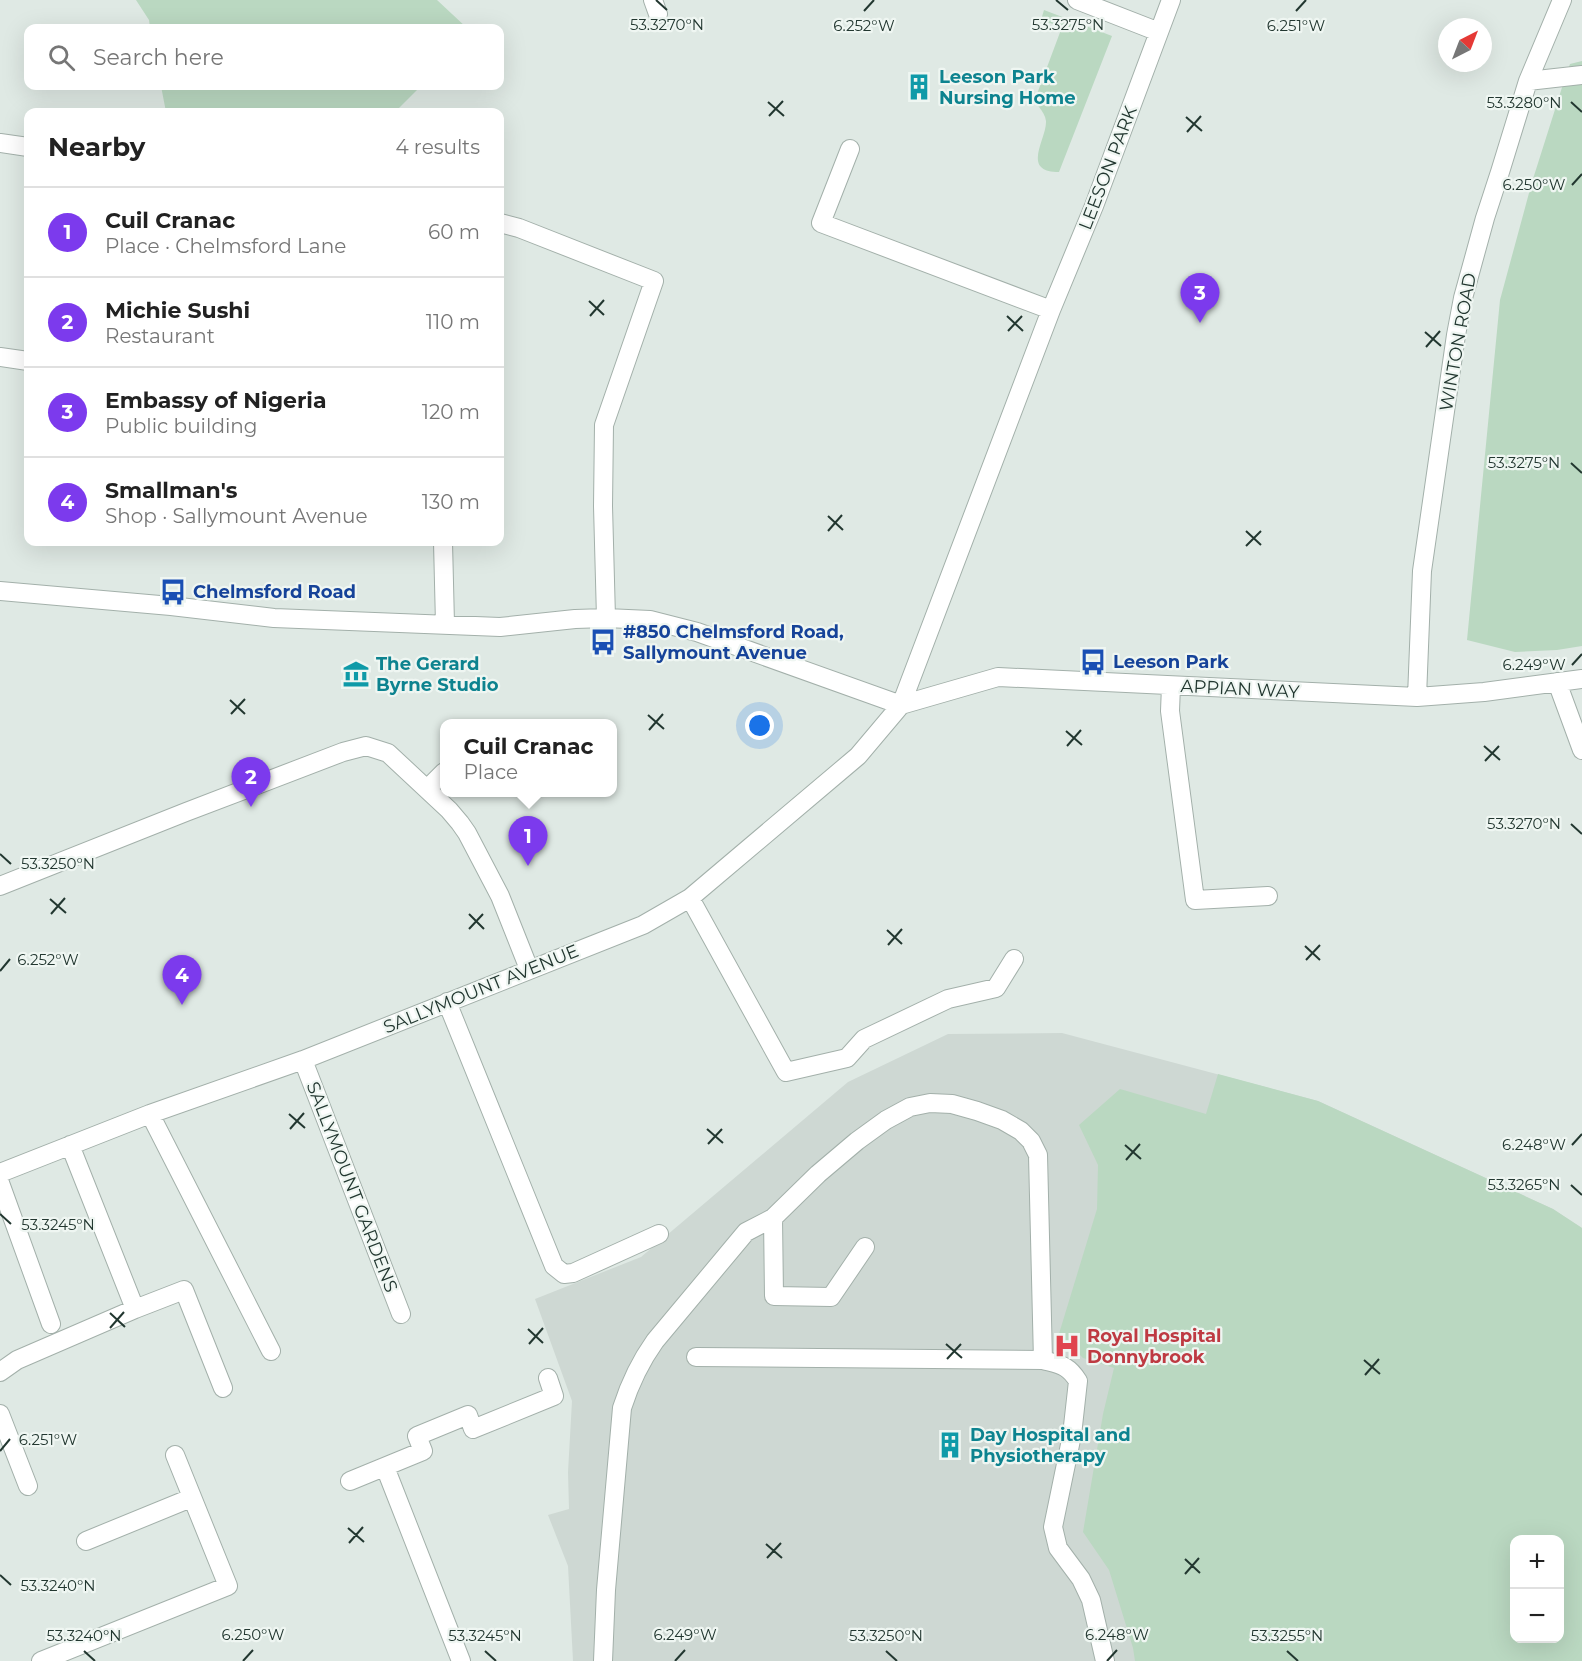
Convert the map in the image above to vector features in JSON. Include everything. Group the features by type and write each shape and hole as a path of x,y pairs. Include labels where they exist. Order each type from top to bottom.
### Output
{"street":[{"path":"1077,0 1159,32"},
{"name":"LEESON PARK","path":"901,705 1172,0"},
{"name":"WINTON ROAD","path":"1417,697 1422,571 1456,335 1485,218 1528,81 1562,0"},
{"path":"1528,81 1582,75"},
{"path":"0,143 24,146"},
{"path":"850,149 821,223 1051,310"},
{"path":"504,224 654,281 604,425 603,506 606,618"},
{"path":"0,357 24,360"},
{"path":"444,546 444,624"},
{"path":"0,591 171,606 274,618 500,627 575,619 650,620 674,625 901,705"},
{"name":"APPIAN WAY","path":"901,705 998,677 1417,697 1484,692 1582,679"},
{"path":"1557,682 1582,750"},
{"path":"1171,686 1170,711 1195,900 1268,896"},
{"name":"SALLYMOUNT AVENUE","path":"0,1173 150,1114 303,1060 643,925 690,898 858,756 901,705"},
{"path":"0,886 186,812 354,748 366,746 388,753 449,810 467,833 500,896 529,969"},
{"path":"428,789 440,776"},
{"path":"690,898 786,1072 847,1058 864,1039 948,999 996,988 1014,959"},
{"path":"447,1002 554,1266 564,1274 573,1273 659,1234"},
{"name":"SALLYMOUNT GARDENS","path":"303,1060 401,1314"},
{"path":"603,1661 606,1590 622,1408 628,1389 643,1358 746,1232 773,1218 818,1174 886,1120 910,1107 930,1103 952,1104 1002,1120 1021,1131 1031,1141 1038,1155 1043,1360"},
{"path":"150,1114 271,1351"},
{"path":"70,1145 135,1309"},
{"path":"0,1183 51,1324"},
{"path":"773,1218 774,1296 831,1297 865,1247"},
{"path":"0,1372 18,1360 184,1290 223,1388"},
{"path":"696,1357 1043,1360 1064,1365 1078,1381 1072,1435 1053,1527 1058,1548 1081,1579 1091,1600 1105,1661"},
{"path":"350,1481 423,1451 417,1436 468,1415 473,1429 554,1396 548,1378"},
{"path":"0,1414 28,1486"},
{"path":"40,1661 228,1586 175,1455"},
{"path":"385,1467 461,1661"},
{"path":"86,1541 192,1498"}],"shaded area":[{"name":"Royal Hospital Donnybrook","path":"1062,1033 1318,1101 1553,1209 1582,1228 1582,1661 573,1661 568,1566 548,1515 569,1509 568,1472 572,1401 535,1299 641,1257 848,1082 948,1034"}],"green space":[{"path":"136,0 437,0 463,24 150,24"},
{"path":"1044,10 1112,36 1059,172 1047,171 1038,161 1046,121 1041,110 1028,94 1029,91 1037,94 1062,27 1041,20"},
{"path":"1582,61 1582,646 1515,652 1467,640 1500,300 1532,182 1565,78 1570,64"},
{"path":"162,90 417,90 399,108 165,108"},
{"path":"1218,1074 1318,1101 1553,1209 1582,1228 1582,1661 1135,1661 1109,1570 1083,1532 1103,1414 1114,1368 1083,1358 1058,1337 1097,1209 1098,1165 1079,1125 1120,1089 1206,1114"}],"place":[{"name":"Leeson Park Nursing Home","path":"919,87"},
{"name":"Embassy of Nigeria","path":"1200,323"},
{"name":"Chelmsford Road","path":"173,592"},
{"name":"#850 Chelmsford Road, Sallymount Avenue","path":"603,642"},
{"name":"Leeson Park","path":"1093,662"},
{"name":"The Gerard Byrne Studio","path":"356,674"},
{"name":"Michie Sushi","path":"251,807"},
{"name":"Cuil Cranac","path":"528,866"},
{"name":"Smallman's","path":"182,1005"},
{"name":"Royal Hospital Donnybrook","path":"1067,1346"},
{"name":"Day Hospital and Physiotherapy","path":"950,1445"}]}
